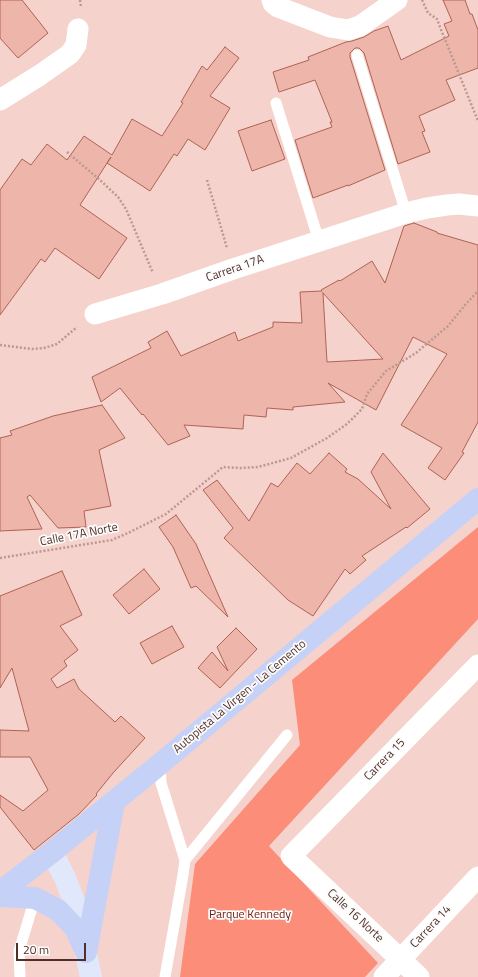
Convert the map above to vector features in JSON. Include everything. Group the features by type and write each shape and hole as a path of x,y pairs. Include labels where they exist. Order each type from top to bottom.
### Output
{"main road":[{"name":"Autopista La Virgen - La Cemento","path":"0,892 114,802 478,499"},
{"path":"86,952 114,802"},
{"path":"0,896 35,898 58,910 75,928 86,952"}],"street":[{"path":"272,2 278,7 330,27 348,30 360,26 397,0"},
{"path":"0,100 70,54 76,45 78,29"},
{"name":"Carrera 17A","path":"95,314 162,294 233,269 406,213 447,205 460,204 478,206"},
{"name":"Carrera 15","path":"291,856 478,665"},
{"path":"52,852 65,878 74,901 91,977"},
{"name":"Calle 16 Norte","path":"291,856 419,977"},
{"name":"Carrera 14","path":"384,977 478,877"}],"lane":[{"path":"357,55 406,213"},
{"path":"276,103 319,241"},
{"path":"185,860 287,735"},
{"path":"160,764 161,783 185,860 165,977"},
{"path":"20,977 19,951 35,898"}],"path":[{"path":"422,0 428,13 437,19 478,121"},
{"path":"67,152 118,197 126,208 162,294"},
{"path":"207,180 233,269"},
{"name":"Calle 17A Norte","path":"0,558 112,540 166,514 223,467 258,467 291,458 327,438 347,424 362,409 367,394 386,371 416,353 448,326 478,291"},
{"path":"0,345 32,350 57,344 95,314"}],"green space":[{"name":"Parque Kennedy","path":"478,527 478,619 269,846 378,963 365,977 180,977 195,864 300,745 292,680"}],"building":[{"path":"0,0 22,0 48,33 18,58 0,38"},
{"path":"443,0 465,0 478,30 478,68 446,80 455,100 419,116 425,131 422,132 430,152 398,164 364,53 359,48 355,48 350,53 350,57 385,170 348,186 313,198 295,140 332,127 330,122 332,122 315,80 279,92 273,72 309,60 308,57 346,42 364,37 374,31 388,26 401,60 449,36 444,24 452,21"},
{"path":"225,47 239,58 210,96 230,108 205,150 188,139 177,156 174,154 150,191 107,163 80,205 127,238 99,279 55,248 45,262 41,259 0,315 0,190 22,159 31,165 47,144 67,160 84,136 112,155 132,119 162,136 183,103 181,102 202,66 207,70"},
{"path":"271,120 285,159 252,171 238,131"},
{"path":"414,223 437,233 478,245 478,422 462,452 464,453 445,480 428,468 442,448 401,425 447,354 413,337 376,410 328,383 345,402 293,407 293,410 267,408 266,417 244,415 243,429 184,425 190,436 168,445 120,388 101,402 92,377 151,348 148,342 167,331 181,356 235,332 238,341 273,327 273,322 302,323 300,292 322,291 321,290 339,280 340,281 372,261 385,283 404,226","holes":["323,293 383,359 327,362"]},
{"path":"102,405 125,438 99,450 111,506 84,511 86,527 58,528 30,495 27,497 42,529 0,531 0,438 12,435 10,431 53,416"},
{"path":"329,453 347,469 345,472 358,479 391,509 371,472 383,453 430,509 407,528 406,527 362,556 366,560 350,574 345,569 313,616 288,600 224,538 233,528 203,490 217,480 249,521 271,483 278,487 297,463 310,474"},
{"path":"176,515 196,544 228,617 196,586 191,588 173,547 159,527"},
{"path":"144,569 160,589 129,614 113,595"},
{"path":"62,571 82,615 60,626 78,650 64,661 67,666 51,679 57,688 74,679 79,689 115,722 121,716 145,738 113,773 96,794 97,795 79,814 34,850 0,807 0,795 23,811 48,790 30,757 0,757 0,730 29,731 12,668 0,688 0,596"},
{"path":"172,626 184,647 152,664 140,643"},
{"path":"236,628 257,649 220,688 198,668 212,652 228,671 217,647"}]}
